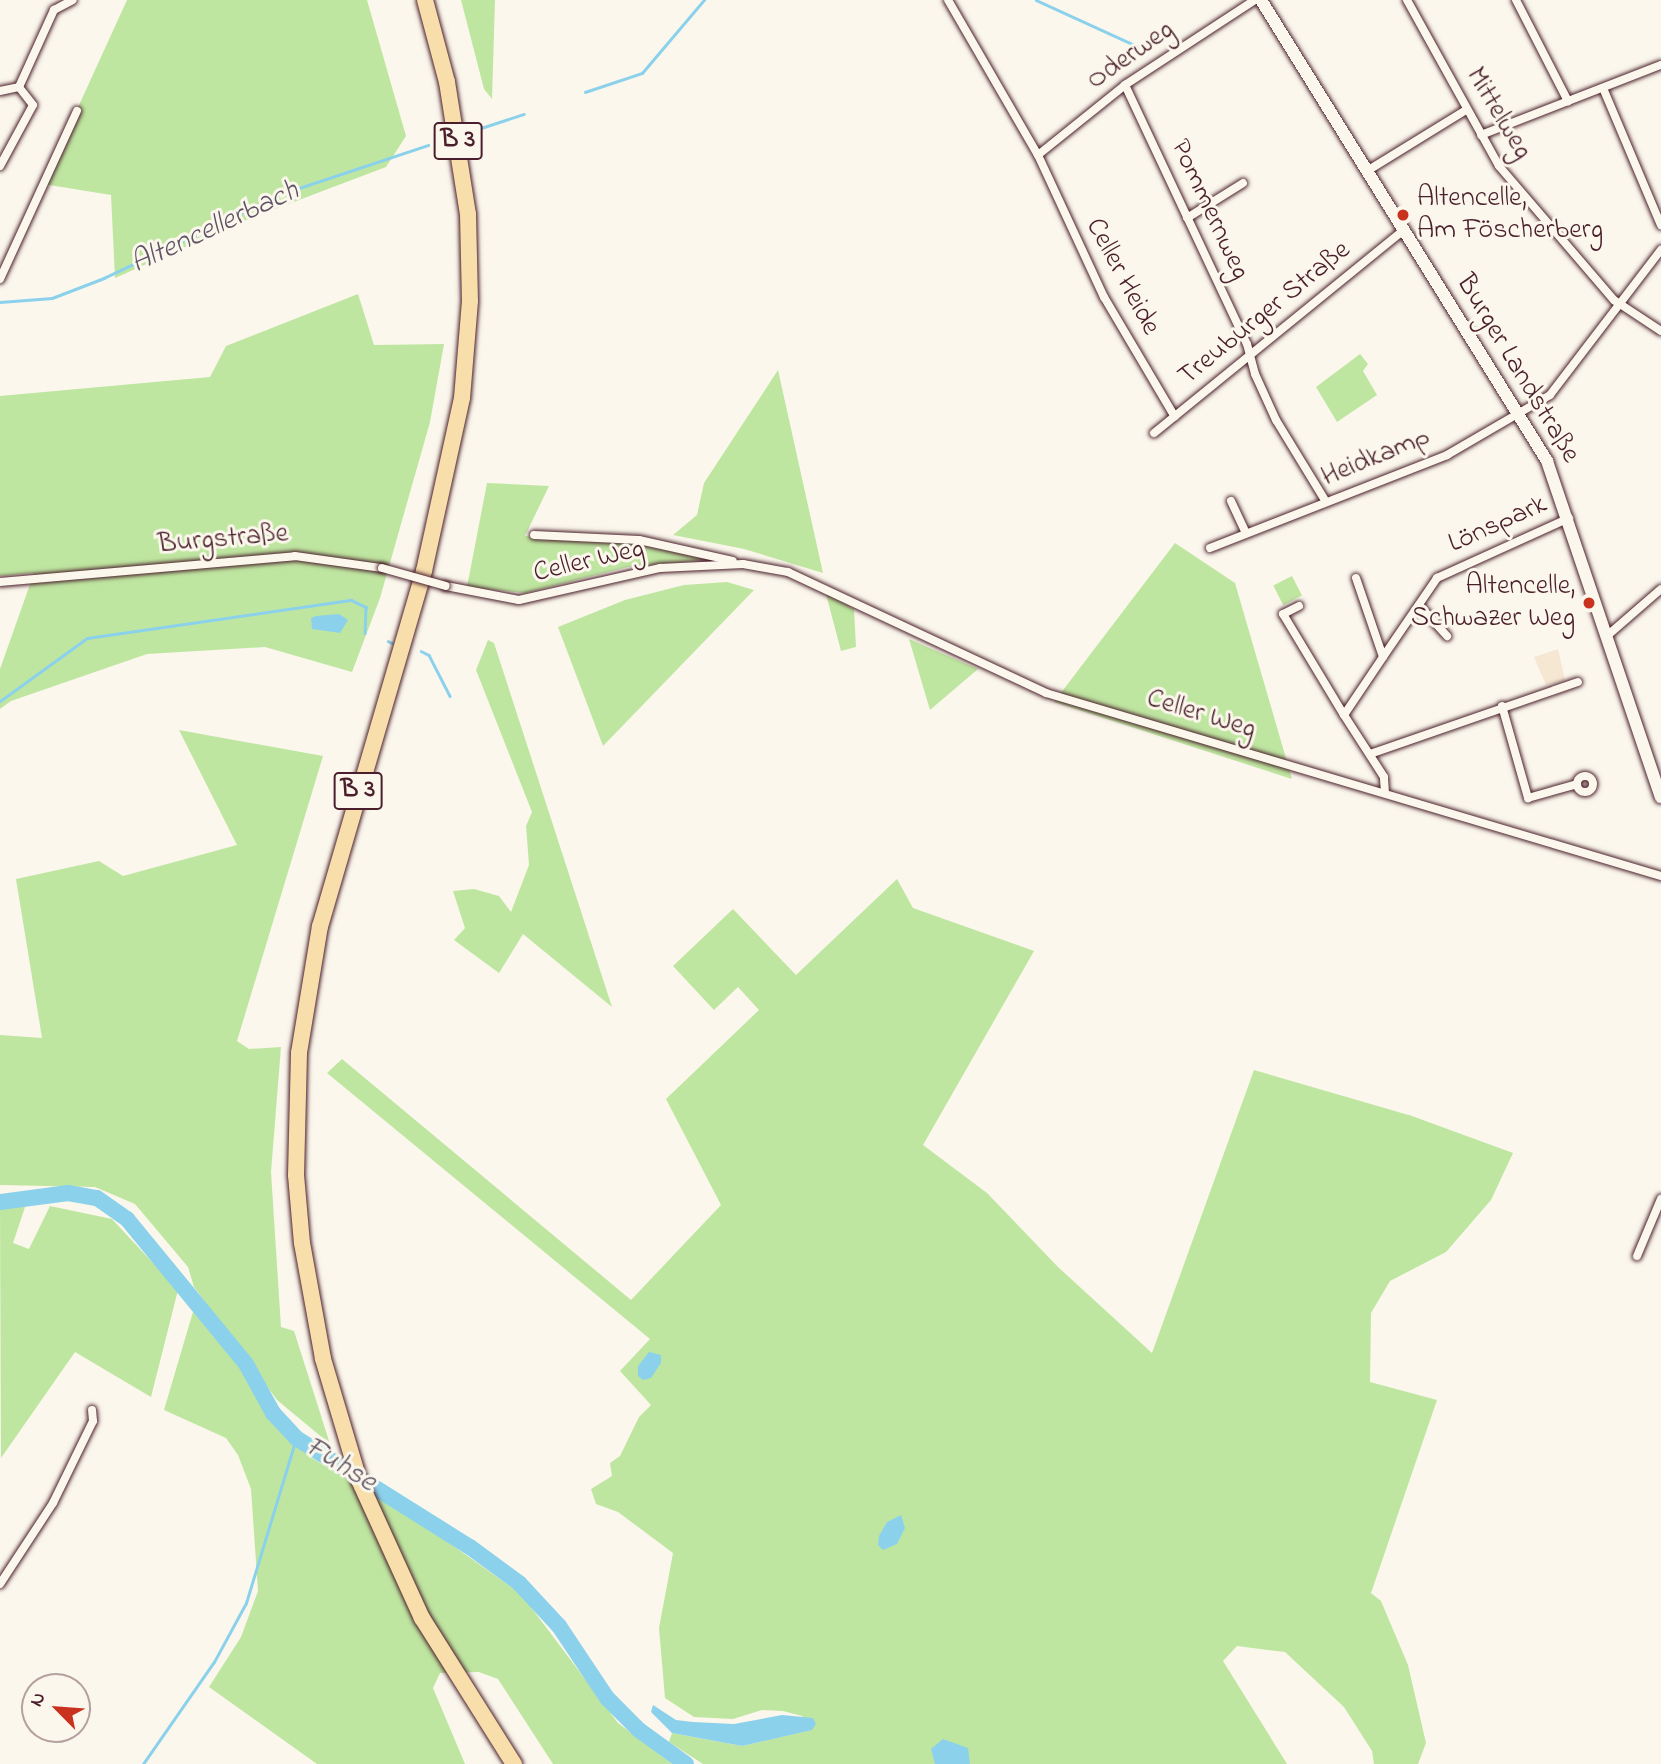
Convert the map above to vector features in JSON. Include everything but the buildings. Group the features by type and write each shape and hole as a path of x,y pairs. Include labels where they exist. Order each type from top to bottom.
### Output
{"highway":[{"name":"B 3","path":"429,5 454,115 468,214 467,350 455,443 439,517 333,879 304,1013 296,1091 296,1175 314,1318 345,1440 376,1524 422,1618 514,1764"}],"street":[{"path":"19,87 54,10 73,0"},
{"name":"Celler Heide","path":"948,0 1038,155 1104,297 1175,417"},
{"name":"Oderweg","path":"1038,155 1125,85 1255,0"},
{"name":"Burger Landstraße","path":"1261,0 1547,461 1569,518 1661,797"},
{"name":"Mittelweg","path":"1407,0 1499,166 1620,304 1661,331"},
{"path":"1516,0 1569,101"},
{"path":"1481,135 1661,65"},
{"name":"Pommernweg","path":"1125,85 1276,420 1326,502"},
{"path":"0,91 19,87"},
{"path":"0,166 33,105 19,87"},
{"path":"1604,88 1661,225"},
{"path":"1367,171 1466,110"},
{"path":"0,279 77,111"},
{"path":"1187,218 1242,183"},
{"name":"Treuburger Straße","path":"1154,433 1404,230"},
{"name":"Heidkamp","path":"1210,548 1447,455 1550,395 1661,250"},
{"path":"1231,500 1246,533"},
{"name":"Lönspark","path":"1344,715 1437,578 1569,518"},
{"name":"Celler Weg","path":"534,535 639,540 813,582 1046,693 1661,876"},
{"name":"Burgstraße","path":"0,582 295,556 382,568 446,586"},
{"name":"Celler Weg","path":"446,586 499,600 536,599 646,570 743,564"},
{"path":"1356,578 1383,657"},
{"path":"1608,635 1661,589"},
{"path":"1419,605 1447,636"},
{"path":"1298,606 1283,614 1384,776 1385,793"},
{"path":"1370,754 1556,687 1578,682"},
{"path":"1503,706 1528,798 1577,784"},
{"path":"1637,1256 1661,1199"},
{"path":"0,1584 53,1503 93,1421 92,1410"}],"shaded area":[{"path":"1558,649 1565,680 1546,685 1534,657"}],"green space":[{"path":"127,0 367,0 406,136 386,167 246,220 115,278 111,195 43,184"},
{"path":"461,0 495,0 492,99 484,89"},
{"path":"358,294 374,345 444,344 430,422 380,598 352,672 265,647 147,654 11,701 0,709 0,669 34,573 0,576 0,396 210,377 226,346"},
{"path":"1360,354 1368,364 1363,371 1377,395 1337,422 1316,387"},
{"path":"778,370 823,573 744,549 673,535 697,515 704,483"},
{"path":"487,483 549,486 525,536 638,544 717,559 628,567 525,593 467,587"},
{"path":"1175,543 1235,583 1292,779 1054,702"},
{"path":"1292,576 1302,596 1283,605 1273,586"},
{"path":"727,582 754,590 603,746 558,627 625,600 684,585"},
{"path":"826,594 854,609 856,647 841,651"},
{"path":"909,639 978,669 930,710"},
{"path":"488,640 494,643 612,1007 523,934 499,973 454,940 465,928 453,891 474,889 499,896 511,912 529,865 526,826 532,812 476,670"},
{"path":"179,730 323,756 237,1041 249,1049 281,1047 271,1172 281,1327 294,1331 330,1444 277,1400 194,1287 188,1267 135,1204 95,1187 0,1185 0,1035 42,1038 16,879 99,861 123,876 237,845"},
{"path":"897,879 913,908 1034,951 923,1145 987,1193 1058,1267 1152,1353 1254,1070 1412,1116 1513,1153 1491,1200 1446,1252 1390,1281 1371,1313 1370,1382 1437,1400 1371,1593 1381,1601 1408,1665 1426,1743 1418,1764 1374,1764 1372,1751 1344,1707 1285,1652 1237,1646 1223,1661 1287,1764 703,1764 669,1742 672,1733 742,1746 811,1730 802,1716 783,1711 762,1710 733,1719 694,1717 665,1698 659,1628 673,1553 618,1512 596,1504 591,1489 612,1476 610,1463 620,1456 639,1417 651,1405 620,1371 650,1339 327,1073 342,1059 631,1300 721,1205 666,1099 759,1010 738,987 714,1010 673,966 733,909 796,975"},
{"path":"26,1204 13,1243 29,1249 50,1206 112,1219 178,1290 151,1397 75,1352 1,1458 0,1207"},
{"path":"195,1305 237,1359 274,1425 312,1458 431,1530 521,1594 618,1723 672,1764 553,1764 498,1679 479,1672 440,1673 433,1688 465,1764 317,1764 209,1687 241,1637 258,1591 251,1489 238,1455 226,1438 164,1410"}],"water":[{"path":"339,614 348,620 340,633 312,629 311,618"},
{"path":"649,1352 661,1355 661,1363 651,1378 643,1380 638,1376 638,1366"},
{"path":"901,1515 905,1528 897,1544 883,1550 878,1545 879,1536 887,1522"},
{"path":"653,1705 676,1720 693,1722 734,1724 782,1715 813,1718 816,1724 812,1730 742,1746 672,1733 651,1712"},
{"path":"943,1739 968,1748 970,1764 935,1764 931,1749"}],"waterway":[{"name":"Altencellerbach","path":"585,92 642,73 704,0"},
{"name":"Altencellerbach","path":"1036,0 1139,47"},
{"name":"Altencellerbach","path":"478,129 524,114"},
{"name":"Altencellerbach","path":"440,141 445,139"},
{"name":"Altencellerbach","path":"0,302 52,298 104,278 281,194 428,145"},
{"path":"0,701 87,638 351,600 366,607 365,633"},
{"path":"388,641 392,643"},
{"path":"421,651 429,655 450,696"},
{"name":"Fuhse","path":"0,1202 68,1193 97,1198 127,1219 246,1364 273,1413 296,1438 470,1547 519,1583 559,1626 607,1698 639,1730 686,1764"},
{"path":"143,1764 214,1662 246,1603 296,1438"}],"place":[{"name":"Altencelle, Am Föscherberg","path":"1403,215"},
{"name":"Altencelle, Schwazer Weg","path":"1589,603"}]}
